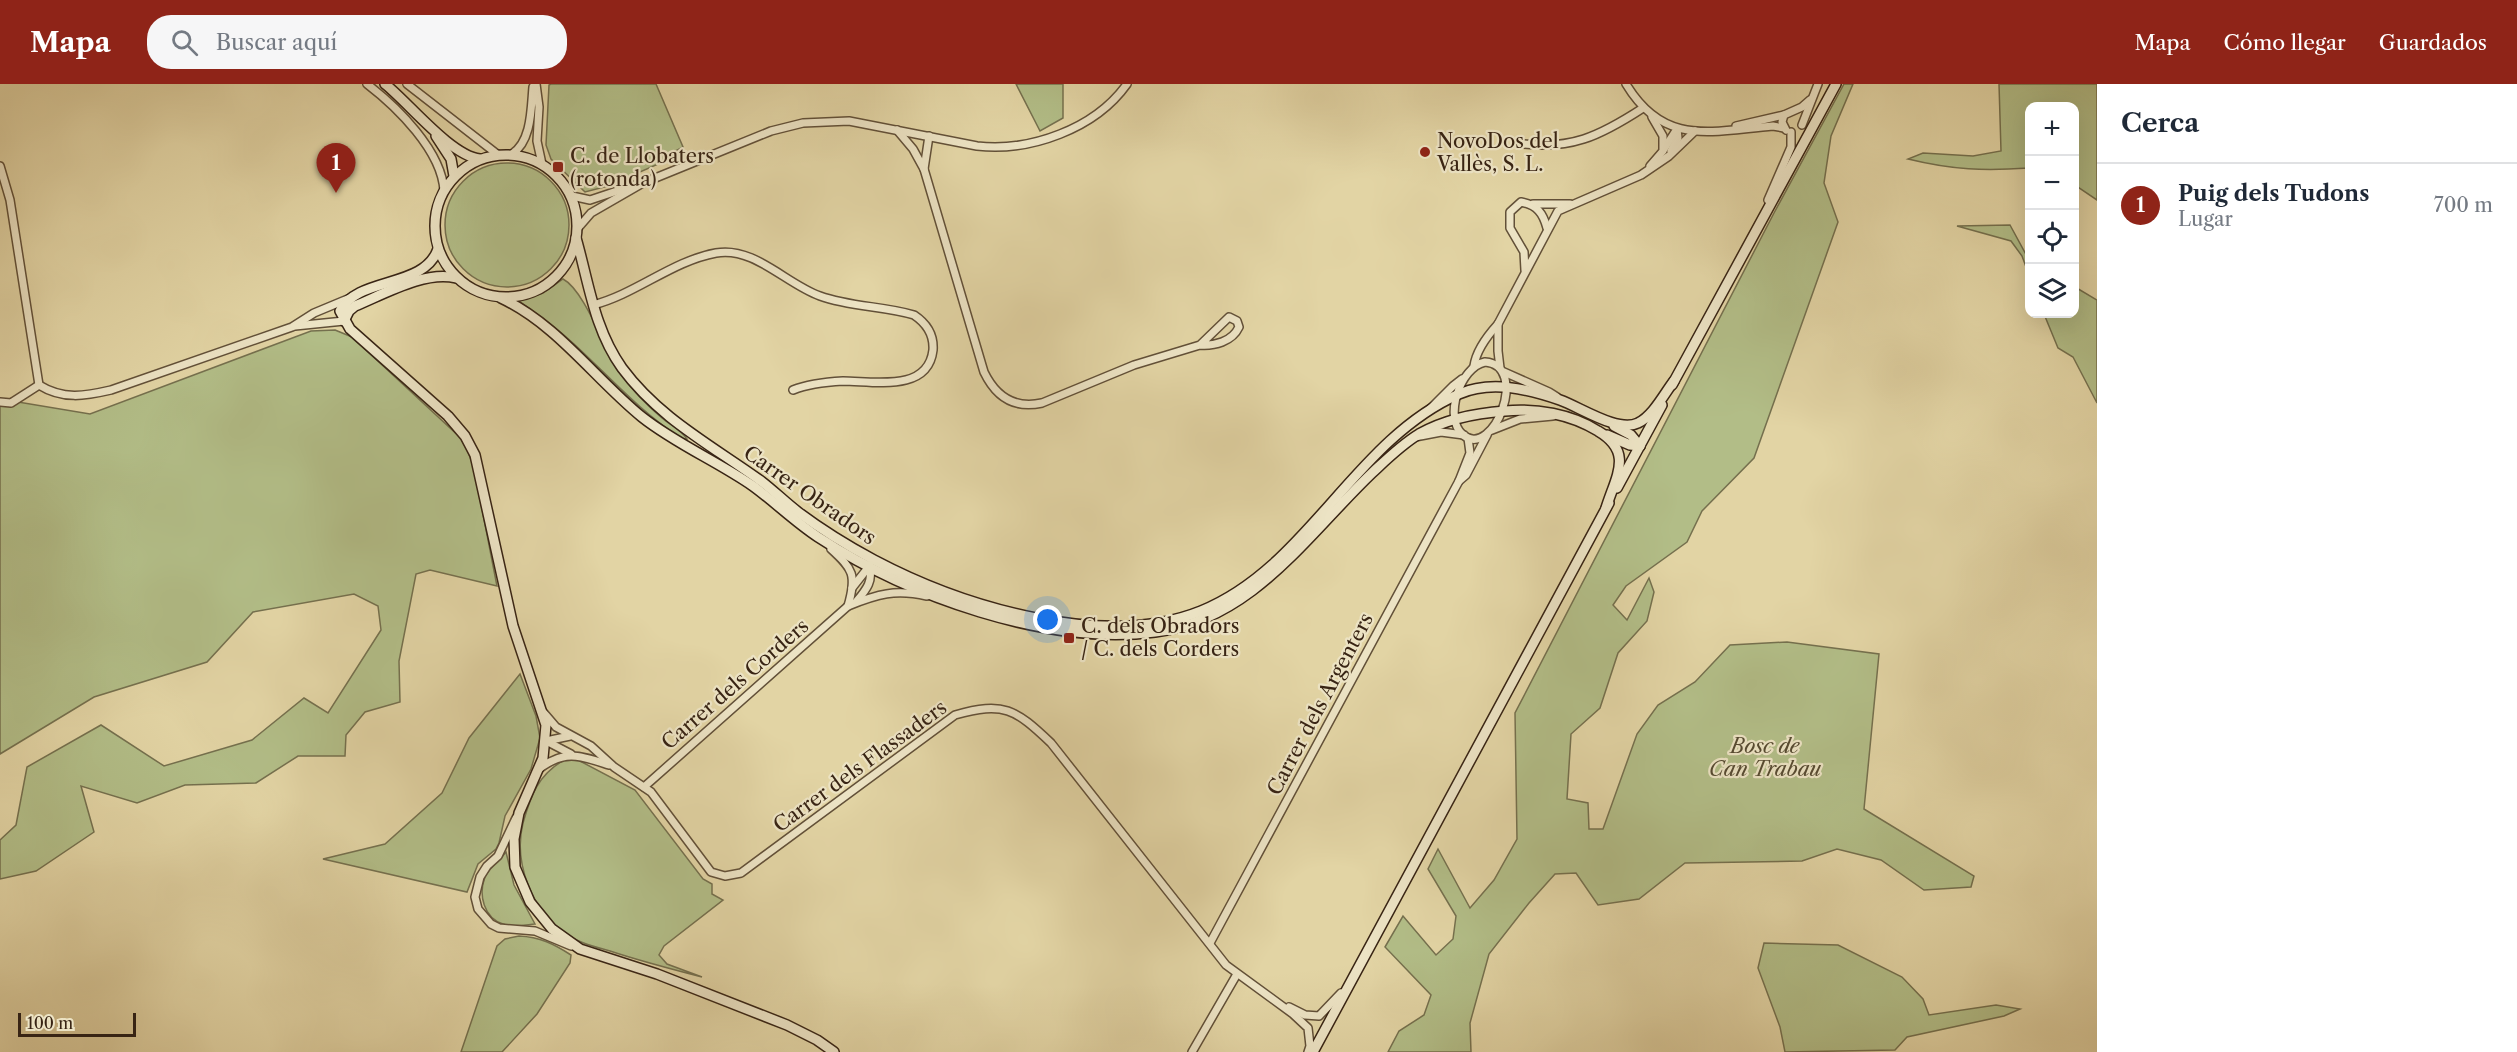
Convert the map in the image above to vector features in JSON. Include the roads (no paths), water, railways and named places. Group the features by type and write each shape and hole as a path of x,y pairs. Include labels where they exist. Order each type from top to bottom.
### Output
{"street":[{"path":"367,84 397,109 416,133 436,165 444,191"},
{"path":"385,84 430,127 461,152 480,159"},
{"path":"407,84 497,154"},
{"path":"512,154 522,144 526,135 535,84"},
{"path":"535,84 539,107 537,141 542,164"},
{"path":"572,196 590,200 643,183 789,126 835,120 992,148 1021,146 1071,130 1103,108 1127,84"},
{"path":"1626,84 1652,117 1663,136 1666,153"},
{"path":"1652,117 1677,129 1695,131 1773,126 1798,130 1818,84"},
{"path":"1313,1052 1757,226 1836,84"},
{"path":"1716,130 1784,115 1802,107 1810,100"},
{"path":"1517,143 1539,146 1574,143 1609,131 1643,108"},
{"path":"1792,111 1801,115 1802,125"},
{"path":"1757,226 1791,147 1787,130 1782,122 1784,115"},
{"path":"430,127 451,159 454,176"},
{"path":"1666,153 1678,138 1677,129"},
{"path":"897,130 918,156 924,169 984,372 995,391 1004,399 1030,406 1042,404 1134,364 1229,339 1239,327 1237,321 1229,317 1224,320 1200,345"},
{"path":"1474,366 1476,356 1498,324 1558,211 1641,175 1695,131"},
{"path":"924,169 929,136"},
{"path":"577,233 572,196 559,178 542,164 525,156 512,154 497,154 480,159 454,176 444,191 435,217 438,249 442,259 459,279 477,291 501,298 525,310 562,340 633,409 655,427 757,484 845,559 853,575 849,606"},
{"path":"0,166 10,200 39,385"},
{"path":"501,298 522,295 546,285 569,260 577,233 591,213 643,183"},
{"path":"1523,279 1524,252 1510,228 1510,212 1521,202 1570,204"},
{"path":"1533,204 1543,216 1547,228"},
{"name":"Carrer Obradors","path":"577,233 600,331 619,364 642,394 669,419 808,519 873,560 930,586 1018,613 1096,628 1166,623 1216,604 1254,581 1348,491"},
{"path":"39,385 62,396 84,396 111,390 292,327 350,298 423,269 434,260 438,249"},
{"path":"593,305 631,291 705,255 728,251 747,256 818,296 914,315 922,320 930,331 933,342 928,364 914,377 895,383 830,382 793,390"},
{"path":"344,321 349,311 355,306 429,277 445,275 459,279"},
{"path":"350,298 340,311 350,329 448,416 470,444 479,469 513,626 543,711 546,741 539,769 502,851 480,877 475,897 478,909 491,924 499,928 535,931 580,949 657,974 787,1025 817,1040 834,1052"},
{"path":"292,327 344,321"},
{"name":"Carrer dels Argenters","path":"1210,943 1460,481 1466,475 1501,411 1506,387 1498,351 1498,324"},
{"path":"819,537 871,568 941,599 981,611 1085,634 1125,636 1174,628 1227,608 1259,587 1286,563 1391,441 1428,411 1474,366 1485,362 1549,392 1561,401"},
{"path":"1462,379 1457,395 1456,420 1466,436"},
{"path":"1605,420 1625,425 1637,423 1649,414 1674,381"},
{"path":"0,402 11,403 39,385"},
{"path":"1428,411 1457,395 1481,387 1506,387 1561,401 1605,420 1631,435 1640,446"},
{"path":"1348,491 1415,437 1456,420 1501,411 1536,410 1560,416 1630,445 1640,446"},
{"path":"1415,437 1441,432 1479,438 1520,419 1560,416"},
{"path":"1599,431 1617,448 1621,457 1606,508"},
{"name":"Carrer dels Argenters","path":"1460,481 1461,472 1470,453 1466,436"},
{"path":"808,519 815,528 868,561 871,568"},
{"path":"1286,563 1297,540"},
{"path":"1270,568 1273,570 1282,562 1286,563"},
{"path":"852,588 867,569 871,568 882,568 921,586 930,586"},
{"name":"Carrer dels Corders","path":"856,602 868,587 872,575 871,568"},
{"path":"1240,600 1254,581"},
{"name":"Carrer dels Corders","path":"644,787 849,606 885,592 908,592 941,599"},
{"path":"1185,625 1190,619 1208,613 1216,604 1224,604 1235,599 1240,600"},
{"path":"981,611 988,609 1123,632 1167,626 1174,628"},
{"name":"Carrer dels Flassaders","path":"543,711 556,727 591,746 615,767 651,792 711,872 725,876 741,873 954,715 981,707 1003,708 1026,719 1051,743 1226,965 1293,1014 1308,1028 1310,1046 1308,1052"},
{"path":"546,741 570,736"},
{"name":"Carrer dels Flassaders","path":"546,741 572,754 615,767"},
{"path":"539,769 561,756 572,754"},
{"path":"519,813 513,852 515,867 524,893 547,924 580,949"},
{"path":"1192,1052 1237,974"},
{"name":"Carrer dels Flassaders","path":"1269,996 1305,1015 1319,1016 1335,1001 1355,975"}],"place":[{"name":"NovoDos del Vallès, S. L.","path":"1425,152"},
{"name":"C. de Llobaters (rotonda)","path":"558,167"},
{"name":"Puig dels Tudons","path":"336,193"},
{"name":"C. dels Obradors / C. dels Corders","path":"1069,638"}],"park label":[{"name":"Bosc de Can Trabau","path":"1765,758"}]}
